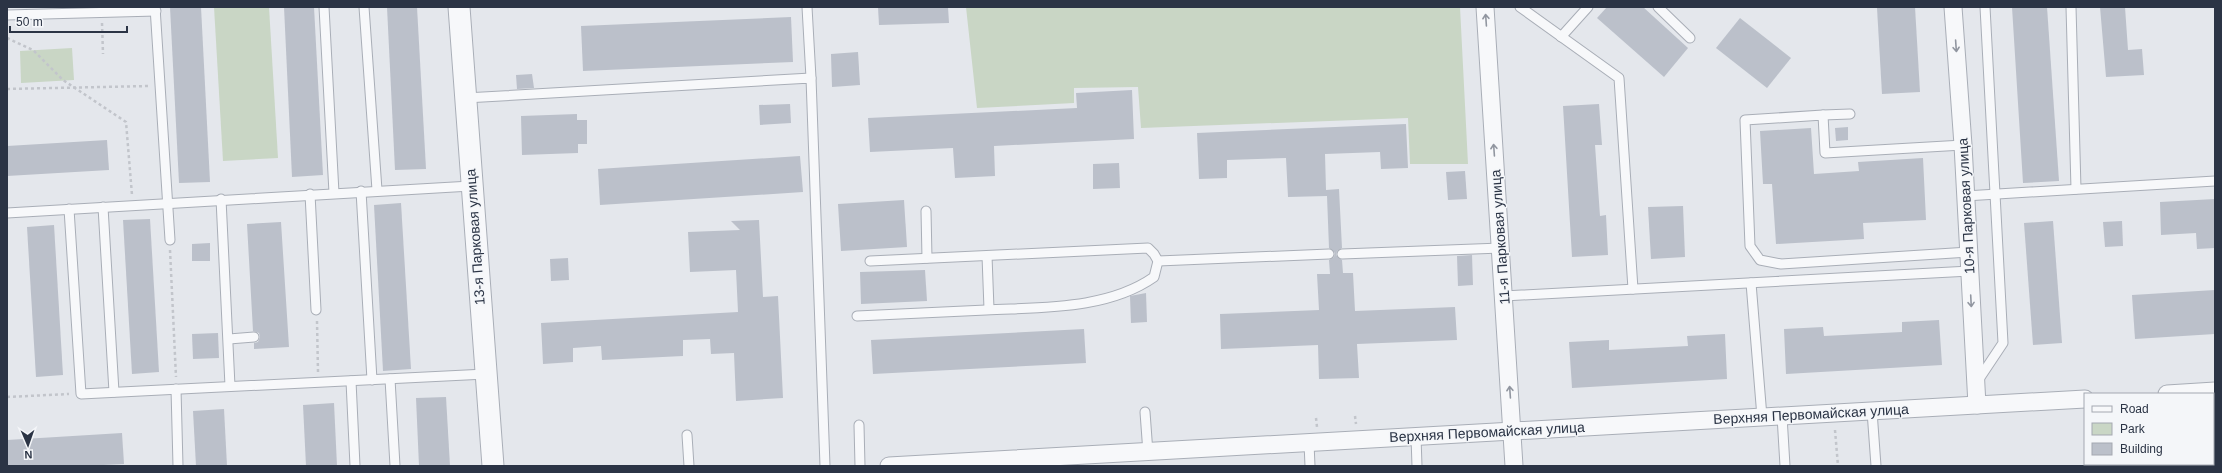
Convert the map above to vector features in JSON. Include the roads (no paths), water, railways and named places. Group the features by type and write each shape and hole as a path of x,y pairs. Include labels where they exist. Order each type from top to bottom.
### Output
{"street":[{"name":"13-я Парковая улица","path":"459,7 471,186 493,466"},
{"name":"11-я Парковая улица","path":"1486,7 1514,466"},
{"name":"10-я Парковая улица","path":"1953,7 1963,145 1977,405"},
{"path":"2187,393 2215,391"},
{"name":"Верхняя Первомайская улица","path":"897,466 1148,453 1512,430 2084,399"}],"lane":[{"path":"324,7 334,193"},
{"path":"364,7 377,190"},
{"path":"807,7 825,466"},
{"path":"1520,7 1618,78 1634,288"},
{"path":"1561,37 1588,7"},
{"path":"1658,7 1690,38"},
{"path":"1976,383 2003,342 1985,7"},
{"path":"2071,7 2076,190"},
{"path":"7,15 156,9 159,86 170,240"},
{"path":"466,98 810,78"},
{"path":"1850,114 1745,120 1750,246 1760,260 1780,264 1969,252"},
{"path":"1823,115 1825,153 1963,145"},
{"path":"1966,196 2215,181"},
{"path":"7,213 167,202 471,186"},
{"path":"361,191 372,380"},
{"path":"310,194 316,310"},
{"path":"221,199 229,339 230,386"},
{"path":"103,206 114,392"},
{"path":"69,209 81,394 486,374"},
{"path":"926,211 927,258"},
{"path":"857,316 1058,306 1095,300 1139,287 1154,277 1158,261 1148,248 870,261"},
{"path":"1342,254 1500,248"},
{"path":"1158,261 1329,254"},
{"path":"987,256 989,310"},
{"path":"1504,296 1970,271"},
{"path":"1751,283 1762,417"},
{"path":"229,339 254,337"},
{"path":"390,379 395,466"},
{"path":"351,381 355,466"},
{"path":"176,389 178,466"},
{"path":"1872,411 1876,466"},
{"path":"1145,412 1148,453"},
{"path":"1782,416 1785,466"},
{"path":"859,426 860,466"},
{"path":"687,435 689,466"},
{"path":"1416,437 1417,466"},
{"path":"1309,443 1310,466"}]}
